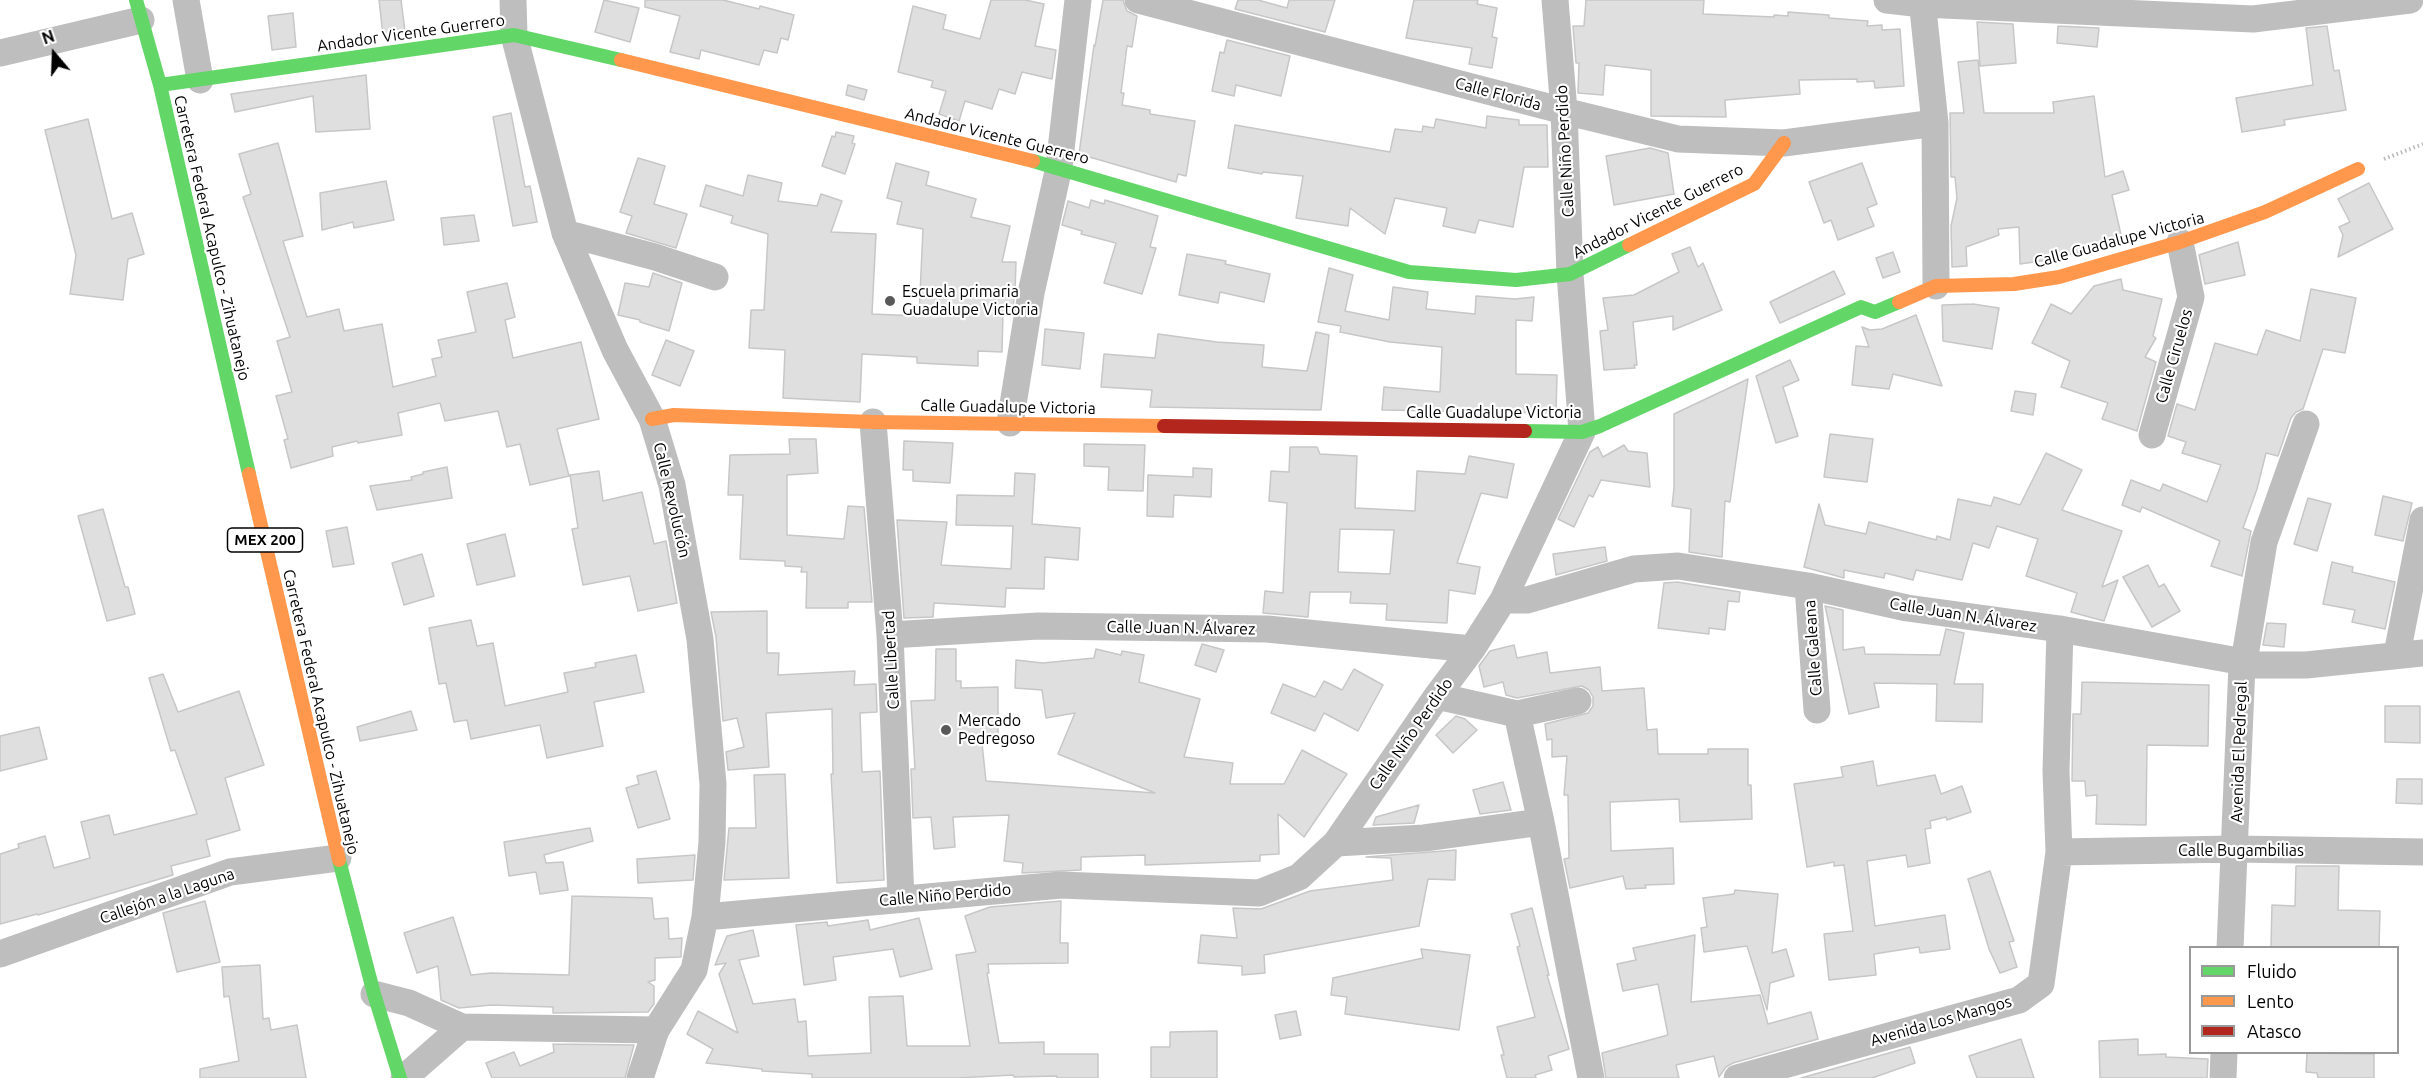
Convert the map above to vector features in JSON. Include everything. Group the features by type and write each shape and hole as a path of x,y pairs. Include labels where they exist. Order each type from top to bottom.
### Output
{"street":[{"path":"186,0 200,80"},
{"name":"Calle Revolución","path":"513,0 514,35 565,233 615,350 652,419 672,485 700,639 713,784 712,842 705,917 694,970 656,1030 640,1078"},
{"path":"1010,423 1031,293 1059,167 1078,0"},
{"name":"Calle Florida","path":"1138,0 1678,139 1784,143 1935,123"},
{"name":"Calle Niño Perdido","path":"705,917 1062,885 1259,893 1299,877 1336,843 1472,649 1503,600 1582,432 1570,274 1564,111 1555,0"},
{"path":"1887,0 2253,19 2410,0"},
{"path":"1922,2 1935,123 1936,286"},
{"path":"0,53 139,10"},
{"name":"Carretera Federal Acapulco - Zihuatanejo","path":"139,10 160,85 338,858 374,994 402,1078"},
{"name":"Andador Vicente Guerrero","path":"160,85 514,35 1059,167 1410,272 1516,280 1570,274 1754,184 1784,143"},
{"name":"Calle Guadalupe Victoria","path":"652,419 674,415 873,422 1582,432 1600,426 1862,307 1875,312 1936,286 2014,284 2060,277 2181,242 2265,212 2358,169"},
{"path":"565,233 655,256 715,278"},
{"name":"Calle Ciruelos","path":"2152,435 2191,297 2181,242"},
{"name":"Calle Libertad","path":"873,422 890,635 901,899"},
{"name":"Avenida El Pedregal","path":"2230,946 2243,663 2264,542 2306,424"},
{"path":"2410,653 2423,520"},
{"name":"Calle Juan N. Álvarez","path":"1503,600 1527,600 1634,569 1678,566 1808,586 1907,608 2060,630 2243,663 2306,665 2410,653"},
{"name":"Calle Galeana","path":"1808,586 1817,710"},
{"name":"Calle Juan N. Álvarez","path":"890,635 1038,626 1267,629 1472,649"},
{"name":"Avenida Los Mangos","path":"1737,1078 2019,1000 2041,984 2059,852 2056,771 2060,630"},
{"path":"1437,696 1517,714 1578,701"},
{"path":"1517,714 1541,822 1591,1078"},
{"path":"1336,843 1424,838 1541,822"},
{"name":"Calle Bugambilias","path":"2059,852 2235,849 2423,852"},
{"name":"Callejón a la Laguna","path":"0,954 230,872 338,858"},
{"path":"374,994 409,1003 462,1027 656,1030"},
{"path":"402,1078 462,1027"},
{"path":"2223,1078 2224,1054"}],"path":[{"path":"2358,169 2423,144"}],"building":[{"path":"379,0 401,0 405,31 383,35"},
{"path":"604,0 639,8 630,42 595,32"},
{"path":"645,0 723,0 794,15 788,40 781,38 777,53 764,50 759,65 701,50 699,59 670,52 680,16 645,7"},
{"path":"991,0 1025,0 1044,4 1035,46 1056,50 1052,79 1022,72 1015,94 999,89 992,109 965,101 959,121 939,114 946,91 931,87 933,81 898,72 913,6 946,15 943,29 980,39"},
{"path":"1103,0 1123,0 1127,11 1137,16 1132,47 1127,46 1121,93 1124,93 1122,105 1150,110 1150,114 1195,121 1186,176 1178,174 1176,182 1079,154 1094,45"},
{"path":"1238,0 1258,0 1287,8 1289,0 1335,0 1325,32 1235,9"},
{"path":"1414,0 1478,0 1477,4 1497,8 1492,37 1497,38 1492,68 1469,64 1472,48 1406,38"},
{"path":"1586,0 1704,0 1703,14 1774,17 1774,15 1788,16 1788,12 1829,15 1829,18 1868,21 1867,26 1882,25 1882,30 1900,29 1904,86 1875,88 1874,81 1857,82 1857,79 1799,80 1800,94 1725,100 1726,117 1651,116 1651,70 1605,65 1603,95 1578,93 1579,63 1576,63 1573,26 1584,26"},
{"path":"293,13 296,47 272,50 268,16"},
{"path":"1977,22 2013,24 2016,63 1980,66"},
{"path":"2058,26 2099,28 2097,47 2057,43"},
{"path":"2327,26 2334,71 2339,70 2346,110 2284,120 2285,125 2242,132 2236,98 2313,85 2306,28"},
{"path":"1227,40 1290,56 1281,96 1236,85 1234,96 1212,91 1220,52 1224,53"},
{"path":"1978,60 1984,113 2054,113 2053,102 2094,96 2105,177 2123,171 2129,190 2112,195 2122,239 2055,259 2020,264 2019,227 1998,229 1999,235 1966,247 1967,266 1952,267 1951,226 1957,198 1955,177 1951,177 1950,113 1964,113 1958,62"},
{"path":"366,75 370,129 316,132 313,96 235,112 231,94"},
{"path":"848,85 867,90 864,100 846,95"},
{"path":"511,113 525,187 530,186 537,222 513,226 493,117"},
{"path":"1487,116 1519,120 1519,125 1547,125 1548,167 1524,167 1513,227 1479,220 1475,233 1443,226 1447,208 1395,198 1385,234 1350,208 1348,226 1296,218 1303,176 1263,172 1262,174 1228,168 1235,125 1390,152 1395,129 1422,132 1423,126 1434,128 1436,119 1486,128"},
{"path":"88,119 112,219 132,213 144,254 128,259 123,300 70,294 76,255 45,130"},
{"path":"836,132 854,136 852,143 855,144 845,174 822,166 832,136 835,137"},
{"path":"278,143 303,236 283,241 307,317 339,309 344,331 382,324 393,387 436,376 432,359 442,357 438,340 476,332 467,292 507,283 515,317 505,320 513,358 581,342 599,419 557,429 569,476 530,485 520,444 507,447 498,411 445,421 440,403 398,413 402,435 332,447 333,456 291,468 284,440 288,439 276,396 292,392 277,341 290,337 243,197 251,194 239,154"},
{"path":"1650,148 1668,153 1674,194 1614,205 1606,156"},
{"path":"638,158 665,166 654,204 687,214 676,248 626,233 632,216 620,212"},
{"path":"896,163 929,172 926,185 976,199 971,217 1010,226 1002,262 1016,262 1015,293 1012,313 1003,313 1002,352 978,351 978,366 917,363 917,357 862,354 860,402 783,398 785,350 749,348 751,310 764,310 768,234 731,223 733,216 700,206 706,185 743,196 748,175 782,183 778,201 817,206 821,194 842,201 831,232 876,234 872,314 919,316 923,229 897,224 902,202 887,198"},
{"path":"1862,163 1877,204 1867,208 1874,226 1838,240 1831,220 1824,223 1809,182"},
{"path":"386,181 394,220 354,228 353,222 322,230 320,193"},
{"path":"2369,183 2393,229 2338,257 2343,235 2339,227 2350,222 2338,199"},
{"path":"1091,200 1104,204 1105,200 1158,216 1150,247 1156,248 1142,294 1104,283 1116,243 1081,234 1082,231 1062,225 1068,201 1089,208"},
{"path":"474,215 479,241 444,245 441,218"},
{"path":"2238,242 2245,275 2205,284 2199,255"},
{"path":"1690,247 1698,267 1703,263 1722,310 1673,330 1673,316 1633,322 1637,365 1634,365 1635,368 1604,370 1600,331 1608,330 1603,298 1634,295 1679,272 1672,254"},
{"path":"1893,252 1900,272 1883,278 1876,258"},
{"path":"1187,254 1226,261 1225,264 1270,274 1264,302 1220,292 1218,303 1179,295"},
{"path":"1329,268 1353,275 1345,311 1389,320 1393,287 1428,292 1426,309 1475,314 1476,296 1515,299 1534,297 1532,321 1516,320 1516,374 1557,375 1556,413 1382,410 1384,387 1440,392 1442,347 1390,342 1340,332 1341,326 1318,322"},
{"path":"1834,271 1845,294 1780,323 1770,302"},
{"path":"653,273 682,283 669,331 640,322 640,320 618,315 625,283 649,287"},
{"path":"2121,279 2123,290 2162,299 2153,336 2156,338 2145,357 2156,362 2137,431 2102,419 2108,403 2061,387 2070,361 2032,343 2051,304 2071,314 2094,286"},
{"path":"2311,289 2356,298 2345,353 2323,349 2303,409 2291,418 2278,456 2266,453 2257,489 2243,528 2251,531 2242,576 2211,566 2220,541 2142,507 2140,512 2122,505 2131,480 2160,491 2163,484 2207,502 2221,465 2182,453 2186,442 2168,436 2177,404 2195,410 2215,343 2257,355 2266,330 2300,341"},
{"path":"1973,304 1999,308 1992,349 1943,341 1942,305"},
{"path":"1916,315 1942,386 1893,374 1889,389 1852,385 1856,346 1869,347 1862,327 1870,330 1882,329"},
{"path":"1045,329 1084,333 1080,369 1042,365"},
{"path":"1316,332 1329,335 1321,410 1150,407 1152,390 1101,387 1104,354 1155,358 1158,334 1217,342 1264,345 1262,367 1307,371"},
{"path":"666,340 694,351 680,386 652,375"},
{"path":"1790,360 1799,380 1783,387 1798,436 1776,443 1756,376"},
{"path":"1748,379 1730,502 1725,501 1722,557 1689,552 1691,509 1672,506 1674,414"},
{"path":"2015,391 2036,394 2033,415 2011,411"},
{"path":"1830,434 1873,439 1867,482 1824,477"},
{"path":"789,439 816,439 818,473 787,475 787,535 844,539 848,506 864,507 872,602 848,602 848,608 806,608 807,572 801,572 802,567 785,566 785,561 740,559 743,495 728,495 730,455 790,454"},
{"path":"904,441 953,443 950,483 913,481 913,470 903,470"},
{"path":"1084,444 1145,445 1143,491 1108,490 1109,467 1084,466"},
{"path":"1624,445 1628,451 1647,453 1650,487 1601,480 1593,497 1589,495 1574,527 1558,519 1590,452 1598,447 1603,457"},
{"path":"1290,447 1317,447 1320,454 1357,456 1355,508 1415,511 1417,471 1465,474 1469,456 1514,464 1507,498 1481,493 1457,563 1480,567 1475,594 1449,590 1447,623 1386,620 1387,604 1350,603 1351,592 1310,592 1308,617 1263,613 1265,591 1283,593 1287,503 1269,501 1271,471 1289,472","holes":["1340,529 1394,530 1390,574 1338,572"]},
{"path":"2046,453 2082,470 2062,510 2122,531 2102,587 2118,580 2104,621 2071,612 2077,593 2026,576 2038,539 1997,526 1989,548 1973,543 1962,580 1916,570 1913,580 1885,573 1884,578 1844,570 1844,578 1804,567 1819,504 1825,525 1866,534 1869,522 1936,540 1937,536 1950,540 1958,499 1991,506 1994,497 2020,505"},
{"path":"447,467 452,498 377,510 370,486 412,480 411,477 423,474 423,472"},
{"path":"1193,468 1212,469 1211,497 1174,495 1173,517 1147,516 1148,475 1193,477"},
{"path":"599,471 603,501 642,492 654,544 666,541 677,603 638,611 630,576 583,585 572,529 578,528 570,475"},
{"path":"1015,473 1035,474 1032,524 1080,528 1078,560 1045,557 1044,589 1006,588 1005,607 934,603 933,617 904,618 897,520 947,522 941,565 1011,569 1013,526 956,525 957,495 1014,496"},
{"path":"2383,496 2412,503 2403,541 2375,535"},
{"path":"2308,498 2331,504 2317,551 2294,544"},
{"path":"103,509 135,614 107,621 78,516"},
{"path":"347,527 354,564 333,567 326,531"},
{"path":"505,534 515,576 477,585 467,544"},
{"path":"1605,547 1607,561 1556,575 1553,554"},
{"path":"422,554 434,596 404,605 392,563"},
{"path":"2332,562 2353,567 2352,572 2395,582 2385,629 2352,622 2355,610 2323,604"},
{"path":"2148,565 2159,587 2164,584 2180,611 2152,627 2123,577"},
{"path":"1677,582 1740,592 1739,602 1728,601 1725,630 1709,628 1709,634 1658,628 1664,583"},
{"path":"1825,606 1843,610 1843,650 1864,647 1865,654 1940,655 1946,629 1964,633 1954,684 1983,684 1982,722 1936,721 1937,684 1874,683 1879,707 1849,714"},
{"path":"767,611 767,653 779,653 778,675 855,671 854,685 876,684 877,712 860,713 862,772 880,771 884,880 837,883 831,774 833,774 832,709 766,713 769,767 728,770 726,752 744,747 737,718 723,721 716,637 711,612"},
{"path":"471,620 477,646 493,643 505,706 568,692 564,673 596,667 595,663 636,655 644,692 594,702 603,746 547,758 540,725 471,739 467,720 454,722 446,683 439,684 429,628"},
{"path":"2267,623 2286,624 2284,647 2263,645"},
{"path":"1202,644 1224,650 1216,672 1195,665"},
{"path":"1514,645 1517,658 1547,652 1550,673 1600,667 1602,691 1644,688 1647,730 1657,729 1658,754 1708,754 1708,749 1748,749 1748,785 1751,785 1752,819 1680,822 1679,799 1610,802 1611,851 1673,848 1674,884 1645,885 1646,888 1626,889 1623,876 1570,888 1564,859 1569,858 1568,795 1564,795 1567,756 1552,757 1552,739 1547,740 1545,724 1588,713 1593,706 1593,697 1589,690 1582,686 1517,698 1506,695 1503,682 1484,687 1479,666 1490,651"},
{"path":"936,649 956,649 956,681 961,681 961,688 998,687 998,734 981,734 986,781 1155,793 1058,754 1075,713 1046,718 1042,690 1015,688 1016,660 1043,663 1094,658 1096,649 1121,655 1122,651 1144,655 1139,682 1200,699 1184,757 1233,763 1230,784 1284,784 1302,750 1347,774 1304,837 1278,814 1279,854 1260,855 1260,861 1145,865 1145,855 1081,857 1081,870 1022,873 1023,863 1004,861 1009,815 953,817 955,847 934,849 931,817 913,818 911,769 915,769 911,701 935,700"},
{"path":"1354,669 1383,685 1358,731 1324,713 1315,731 1271,713 1283,684 1315,697 1324,681 1342,690"},
{"path":"163,674 178,712 239,691 264,765 225,778 240,830 206,840 210,856 171,866 173,875 0,924 0,854 19,848 18,844 45,836 54,868 90,858 81,822 109,815 114,835 197,814 175,750 171,751 149,678"},
{"path":"2082,682 2209,685 2208,746 2147,745 2146,825 2096,824 2097,795 2086,796 2085,781 2072,781 2073,714 2081,714"},
{"path":"2385,706 2420,706 2420,743 2385,742"},
{"path":"411,711 417,730 360,741 357,727"},
{"path":"1456,716 1465,719 1477,730 1453,753 1436,735"},
{"path":"39,727 47,759 0,771 0,736"},
{"path":"1873,761 1877,786 1935,775 1941,794 1962,786 1971,812 1947,820 1946,817 1930,821 1931,828 1925,829 1930,863 1908,867 1906,855 1867,861 1875,926 1945,915 1950,949 1920,953 1919,947 1874,954 1876,975 1829,980 1824,934 1853,931 1844,865 1834,866 1834,862 1807,867 1794,784 1843,777 1841,767"},
{"path":"656,771 670,819 638,828 626,788 639,784 637,776"},
{"path":"785,774 789,878 724,880 729,828 756,828 754,775"},
{"path":"2397,779 2422,779 2422,804 2396,803"},
{"path":"1503,782 1511,810 1480,814 1473,790"},
{"path":"1419,805 1414,823 1373,825 1376,817"},
{"path":"590,828 593,841 544,855 546,863 563,862 568,890 540,894 536,872 509,876 504,842"},
{"path":"1456,850 1455,880 1428,879 1419,926 1264,955 1265,973 1242,975 1242,966 1198,963 1201,935 1237,938 1233,908 1261,909 1310,891 1393,880 1391,858 1366,857"},
{"path":"695,855 693,880 638,883 637,859"},
{"path":"2296,866 2339,866 2338,910 2380,911 2379,946 2271,946 2272,905 2295,906"},
{"path":"1990,871 2014,941 2009,942 2017,967 2000,973 1989,949 1968,879"},
{"path":"1735,890 1778,894 1772,953 1786,949 1794,976 1770,983 1767,1010 1747,946 1704,952 1701,928 1707,927 1703,898 1734,894"},
{"path":"572,896 652,898 654,919 668,918 669,939 682,938 681,957 655,958 655,980 648,982 654,986 654,1004 648,1012 553,1013 553,1007 492,1005 459,1008 441,1000 438,966 417,973 404,933 453,917 471,975 491,973 569,975"},
{"path":"205,901 220,962 177,972 163,913"},
{"path":"1061,901 1060,943 1068,943 1068,963 988,964 989,973 987,973 999,1043 1044,1042 1044,1054 1098,1054 1098,1078 1014,1077 1013,1075 958,1078 812,1078 812,1074 762,1071 762,1069 706,1063 713,1049 687,1034 698,1011 738,1033 719,974 726,963 715,965 727,936 753,930 759,956 739,960 753,1004 795,999 798,1022 806,1021 808,1056 871,1053 869,997 903,996 907,1046 970,1046 956,955 976,952 965,916 990,907"},
{"path":"1532,908 1549,975 1547,975 1569,1049 1548,1056 1552,1070 1535,1075 1536,1078 1507,1078 1497,1027 1535,1017 1511,914"},
{"path":"919,918 932,969 900,977 893,949 833,957 836,980 804,985 796,925 827,922 828,926 868,920 870,930"},
{"path":"1695,935 1691,1002 1760,995 1768,1024 1811,1012 1818,1039 1733,1063 1726,1067 1719,1077 1714,1056 1676,1065 1679,1078 1606,1078 1602,1053 1668,1035 1658,984 1623,991 1617,964 1636,960 1633,948"},
{"path":"1421,949 1470,955 1459,1030 1345,1014 1347,997 1331,995 1333,978 1423,958"},
{"path":"260,965 263,1019 269,1018 271,1030 297,1025 306,1078 200,1078 200,1069 239,1061 229,996 224,997 222,967"},
{"path":"1296,1011 1301,1035 1280,1039 1275,1015"},
{"path":"1217,1031 1217,1078 1151,1078 1151,1047 1170,1047 1170,1032"},
{"path":"2021,1039 2034,1078 1977,1078 1969,1056"},
{"path":"2138,1039 2138,1055 2166,1054 2166,1057 2208,1059 2207,1078 2100,1078 2099,1041"},
{"path":"553,1044 634,1045 625,1078 492,1078 486,1063 514,1052 520,1066 554,1052"},
{"path":"1910,1047 1915,1063 1872,1078 1801,1078"},
{"path":"2307,1054 2374,1054 2374,1078 2318,1078 2317,1073 2306,1072"}],"traffic: fast":[{"path":"136,0 160,85 249,474"},
{"path":"160,85 514,35 621,60"},
{"path":"1033,161 1409,272 1516,280 1570,274 1629,245"},
{"path":"1525,431 1582,432 1600,426 1861,307 1875,312 1899,302"},
{"path":"339,860 374,994 400,1078"}],"traffic: slow":[{"path":"621,60 1033,161"},
{"path":"1629,245 1754,184 1784,143"},
{"path":"1899,302 1936,286 2014,284 2059,277 2180,242 2265,212 2358,169"},
{"path":"652,419 674,415 873,422 1164,426"},
{"path":"249,474 339,860"}],"traffic: jam":[{"path":"1164,426 1525,431"}],"place":[{"name":"Escuela primaria Guadalupe Victoria","path":"890,301"},
{"name":"Mercado Pedregoso","path":"946,730"}]}
